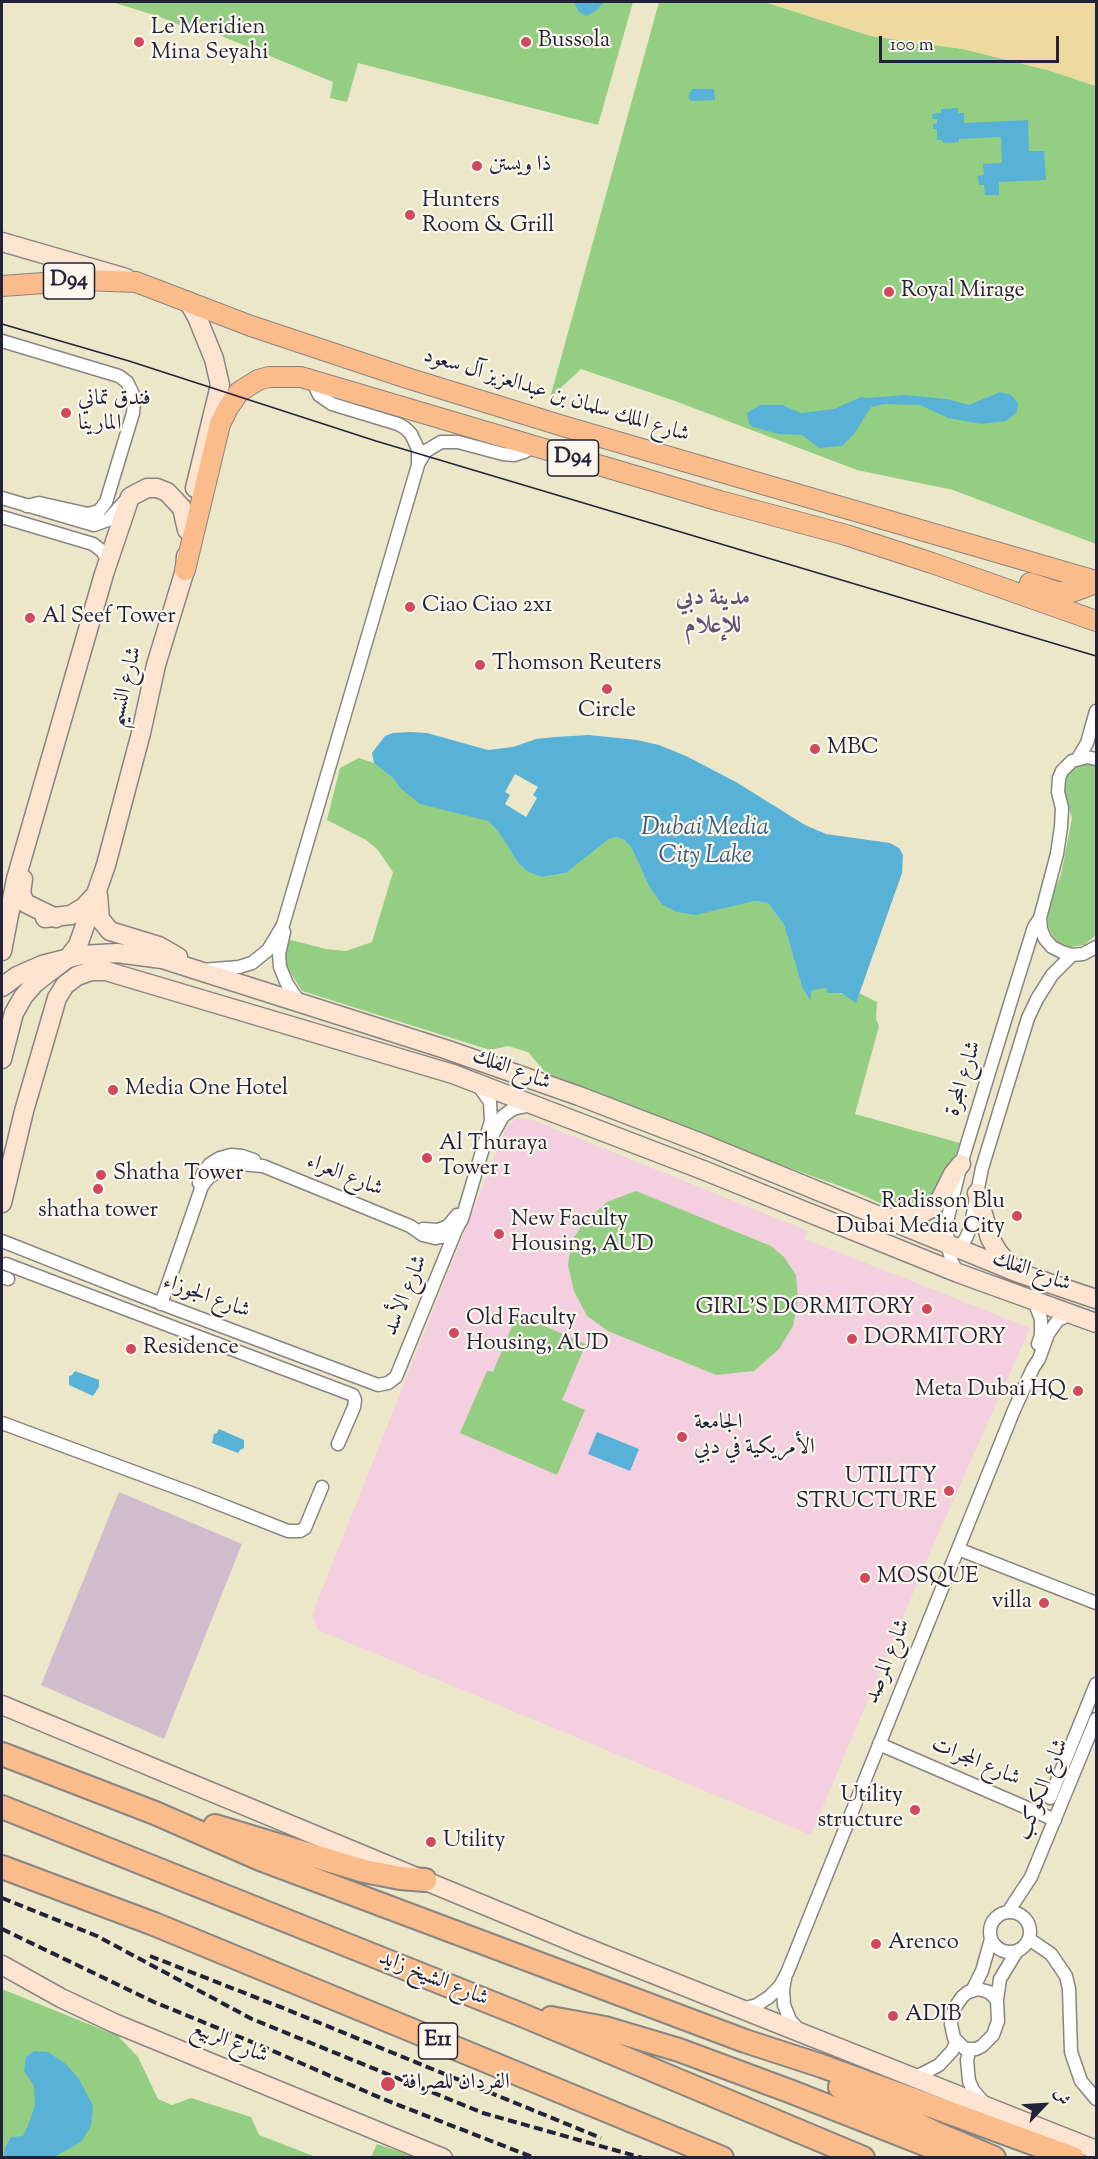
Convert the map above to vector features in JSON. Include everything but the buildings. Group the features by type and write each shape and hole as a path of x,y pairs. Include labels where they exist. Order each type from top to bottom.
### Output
{"highway":[{"path":"2,1754 155,1813 260,1859 745,2041 822,2066 1073,2157"},
{"name":"شارع الشيخ زايد","path":"2,1807 522,2015 863,2157"},
{"path":"155,1813 203,1822 364,1871 425,1880"},
{"name":"E11","path":"2,1867 154,1924 722,2157"},
{"path":"522,2015 605,2028 670,2047 960,2157"},
{"path":"745,2041 935,2133 994,2157"}],"main road":[{"path":"2,242 136,282"},
{"name":"شارع الملك سلمان بن عبدالعزيز آل سعود","path":"2,286 85,280 136,282 271,333 553,423 1096,582"},
{"name":"شارع النسيم","path":"2,1059 14,1013 23,997 35,983 69,957 81,938 106,865 141,733 156,665 186,570 187,530 220,385 214,359 188,301"},
{"path":"186,570 220,424 228,408 239,392 258,381 269,377 306,379"},
{"name":"D94","path":"306,379 533,447 846,535 1096,621"},
{"path":"2,951 5,913 108,561 130,497 147,488 157,488 167,492 182,508 187,530"},
{"path":"932,563 957,560 969,562 1057,592 1072,592 1096,582"},
{"path":"1020,593 1038,608 1096,634"},
{"path":"28,836 29,851 21,897 28,906 56,918"},
{"path":"5,913 56,918 78,911 96,890"},
{"path":"96,890 98,913 106,928 115,933 159,946 176,955 194,970"},
{"name":"شارع الفلك","path":"2,987 30,970 69,957 93,953 124,953 162,959 445,1049 579,1096 885,1218 951,1250 1096,1299"},
{"name":"شارع الفلك","path":"2,1203 7,1159 57,998 70,980 91,971 113,973 445,1072 703,1170 958,1273 1096,1323"},
{"path":"885,1218 920,1215 932,1208 941,1198 953,1174 961,1164"},
{"path":"977,1193 990,1238 998,1252 1016,1272"},
{"path":"2,1705 580,1945 1096,2150"},
{"name":"شارع الربيع","path":"2,1965 87,2011 442,2157"}],"street":[{"path":"2,341 118,376 127,382 134,402 133,413 106,502 99,511 88,514 39,503 27,506"},
{"path":"306,379 319,395 332,404 405,428 418,448 418,465"},
{"path":"194,970 238,967 252,963 268,950 283,925 418,465 426,451 441,442 458,442 514,455 533,447"},
{"path":"2,498 94,525 108,520 130,497"},
{"path":"2,517 93,544 102,551 108,561"},
{"path":"1078,758 1087,743 1096,711"},
{"path":"1078,758 1096,759"},
{"name":"شارع المجرة","path":"958,1273 947,1224 961,1164 1034,927 1040,918 1057,854 1062,808 1058,792 1059,778 1066,765 1078,758"},
{"path":"1040,918 1045,939 1052,947 1072,955 1095,949"},
{"path":"283,925 279,954 280,967 287,984 300,1003"},
{"name":"شارع المجرة","path":"951,1250 970,1229 990,1141 1028,1018 1052,975 1072,955"},
{"path":"456,1230 491,1121 490,1102 477,1084"},
{"path":"485,1145 503,1116 513,1108 523,1105 535,1106"},
{"name":"شارع العراء","path":"161,1304 198,1196 198,1184 203,1173 210,1164 231,1155 253,1160 262,1166 410,1226 423,1235 435,1238 446,1236 456,1230"},
{"name":"شارع العراء","path":"410,1226 438,1230 448,1226 467,1199"},
{"name":"شارع الأسد","path":"396,1377 456,1230"},
{"name":"شارع الجوزاء","path":"2,1241 369,1383 378,1385 388,1383 396,1377"},
{"path":"931,1261 951,1250"},
{"path":"6,1264 353,1395 354,1407 338,1444"},
{"name":"شارع المرصد","path":"1033,1368 1042,1327 1040,1313 1034,1300"},
{"path":"176,1310 181,1322 181,1330"},
{"name":"شارع المرصد","path":"742,2009 757,2005 769,1997 780,1986 787,1973 1033,1368 1054,1324 1071,1314"},
{"path":"181,1330 197,1317"},
{"path":"2,1423 294,1533 300,1532 309,1522 322,1487"},
{"path":"958,1549 1096,1603"},
{"path":"1050,1798 1096,1684"},
{"name":"شارع الكوكب","path":"1008,1912 1031,1877 1096,1719"},
{"name":"شارع المجرات","path":"879,1744 1054,1820"},
{"name":"شارع الكوكب","path":"1024,1918 1031,1877"},
{"path":"913,2077 939,2066 952,2051 956,2043 951,2024 954,2009 962,1997 972,1990 982,1971 991,1939 993,1921 1008,1912 1014,1912 1024,1918 1030,1928 1029,1940 1017,1951 1000,1979 997,2000 998,2021 993,2035 982,2046 970,2049 956,2043"},
{"path":"991,1939 1002,1950 1017,1951"},
{"path":"1029,1940 1051,1954 1060,1964 1066,1976 1069,1989 1073,2060 1081,2081 1096,2099"},
{"name":"شارع المرصد","path":"787,1973 783,1989 784,2005 790,2020 801,2032"},
{"path":"972,1990 984,1990 997,2000"},
{"path":"970,2049 967,2060 969,2080 979,2099 987,2106"}],"shaded area":[{"name":"الجامعة الأمريكية في دبي","path":"517,1118 533,1120 808,1231 805,1239 1030,1328 933,1546 811,1835 318,1630 312,1615 506,1127"},
{"path":"119,1492 242,1544 164,1739 41,1685"}],"green space":[{"path":"112,2 633,2 598,125 358,63 347,102 330,98 333,82 219,35 190,29"},
{"path":"659,2 765,2 871,36 963,49 1048,70 1096,86 1096,544 953,490 857,470 675,401 581,369 550,398"},
{"path":"359,758 374,763 394,779 399,787 488,821 498,831 518,863 528,872 542,877 566,873 609,839 617,837 631,847 649,886 661,904 754,901 768,903 784,925 802,987 810,999 812,989 826,988 850,997 855,1002 859,993 877,1002 876,1019 879,1026 855,1114 960,1143 943,1189 921,1206 893,1209 856,1192 724,1144 546,1073 528,1052 508,1046 490,1050 302,991 285,964 283,944 291,940 326,949 346,951 372,942 393,872 377,849 366,840 327,820 340,768"},
{"path":"1087,762 1096,766 1096,935 1084,945 1070,947 1059,944 1052,935 1048,925 1048,907 1061,875 1072,818 1064,785 1067,775 1079,764"},
{"path":"636,1191 771,1246 784,1257 796,1275 798,1299 793,1326 779,1349 754,1371 716,1375 608,1331 587,1316 574,1291 568,1265 572,1240 584,1223 607,1202"},
{"path":"517,1314 586,1344 562,1400 585,1410 557,1475 460,1433 487,1371 493,1372"},
{"path":"2,1989 118,2036 138,2057 158,2099 172,2105 191,2098 251,2117 259,2135 316,2157 2,2157"},
{"path":"377,2144 415,2157 371,2157"}],"sand":[{"path":"765,2 1096,2 1096,86 1048,70 963,49 871,36"}],"water":[{"path":"574,2 605,2 586,16 579,12"},
{"path":"692,89 714,89 715,100 691,101 688,97"},
{"path":"958,108 958,113 964,113 964,123 1028,120 1029,151 1044,151 1046,180 999,182 999,195 985,195 984,185 979,185 978,176 984,175 983,164 1002,163 1001,137 959,139 959,142 943,143 942,140 937,140 937,129 933,129 933,124 937,123 937,119 933,119 932,114 941,113 941,109"},
{"path":"1000,392 1011,395 1018,403 1017,412 1006,421 981,424 948,418 920,405 885,404 871,407 854,434 842,446 819,448 802,435 778,434 754,427 749,424 747,413 760,405 782,405 801,413 834,409 861,397 905,395 947,399 969,405"},
{"name":"Dubai Media City Lake","path":"409,732 427,733 488,750 513,747 536,739 589,735 637,740 659,745 736,782 805,825 826,834 890,843 899,848 903,855 902,873 856,1003 841,993 828,993 826,988 812,990 810,1000 802,987 784,925 768,903 754,901 696,915 677,912 661,904 649,886 631,847 617,837 609,839 566,873 542,877 528,872 518,863 498,831 488,821 420,804 374,763 372,753 385,736"},
{"path":"75,1371 99,1380 99,1387 93,1396 69,1385 69,1376"},
{"path":"219,1429 244,1440 244,1448 238,1453 212,1443 214,1434"},
{"path":"597,1432 639,1449 630,1471 588,1454"},
{"path":"34,2051 48,2052 66,2064 79,2079 93,2106 91,2126 81,2142 54,2157 4,2157 5,2148 11,2137 23,2136 35,2105 34,2086 24,2071 26,2057"}],"pier":[{"path":"515,774 538,787 533,795 537,798 526,817 505,804 510,795 505,792"}],"tram line":[{"path":"2,324 129,361 376,441 1096,656"}],"railway":[{"path":"2,1898 97,1936 252,2019 483,2113 643,2158"},
{"path":"2,1929 154,2002 383,2099 535,2158"},
{"path":"150,1956 601,2138"}],"place":[{"name":"Le Meridien Mina Seyahi","path":"139,42"},
{"name":"Bussola","path":"526,42"},
{"name":"ذا ويستن","path":"477,166"},
{"name":"Hunters Room & Grill","path":"410,215"},
{"name":"Royal Mirage","path":"889,292"},
{"name":"فندق تماني المارينا","path":"66,413"},
{"name":"Ciao Ciao 2x1","path":"410,607"},
{"name":"Al Seef Tower","path":"30,618"},
{"name":"Thomson Reuters","path":"480,665"},
{"name":"Circle","path":"607,689"},
{"name":"MBC","path":"815,749"},
{"name":"Media One Hotel","path":"113,1090"},
{"name":"Al Thuraya Tower 1","path":"427,1158"},
{"name":"Shatha Tower","path":"101,1175"},
{"name":"shatha tower","path":"98,1189"},
{"name":"Radisson Blu Dubai Media City","path":"1017,1216"},
{"name":"New Faculty Housing, AUD","path":"499,1234"},
{"name":"GIRL'S DORMITORY","path":"927,1309"},
{"name":"Old Faculty Housing, AUD","path":"454,1333"},
{"name":"DORMITORY","path":"852,1339"},
{"name":"Residence","path":"131,1349"},
{"name":"Meta Dubai HQ","path":"1078,1391"},
{"name":"الجامعة الأمريكية في دبي","path":"682,1437"},
{"name":"UTILITY STRUCTURE","path":"949,1491"},
{"name":"MOSQUE","path":"865,1578"},
{"name":"villa","path":"1044,1603"},
{"name":"Utility structure","path":"915,1810"},
{"name":"Utility","path":"431,1842"},
{"name":"Arenco","path":"876,1944"},
{"name":"ADIB","path":"893,2016"},
{"name":"الفردان للصرافة","path":"388,2084"}],"district":[{"name":"مدينة دبي للإعلام","path":"713,614"}]}
